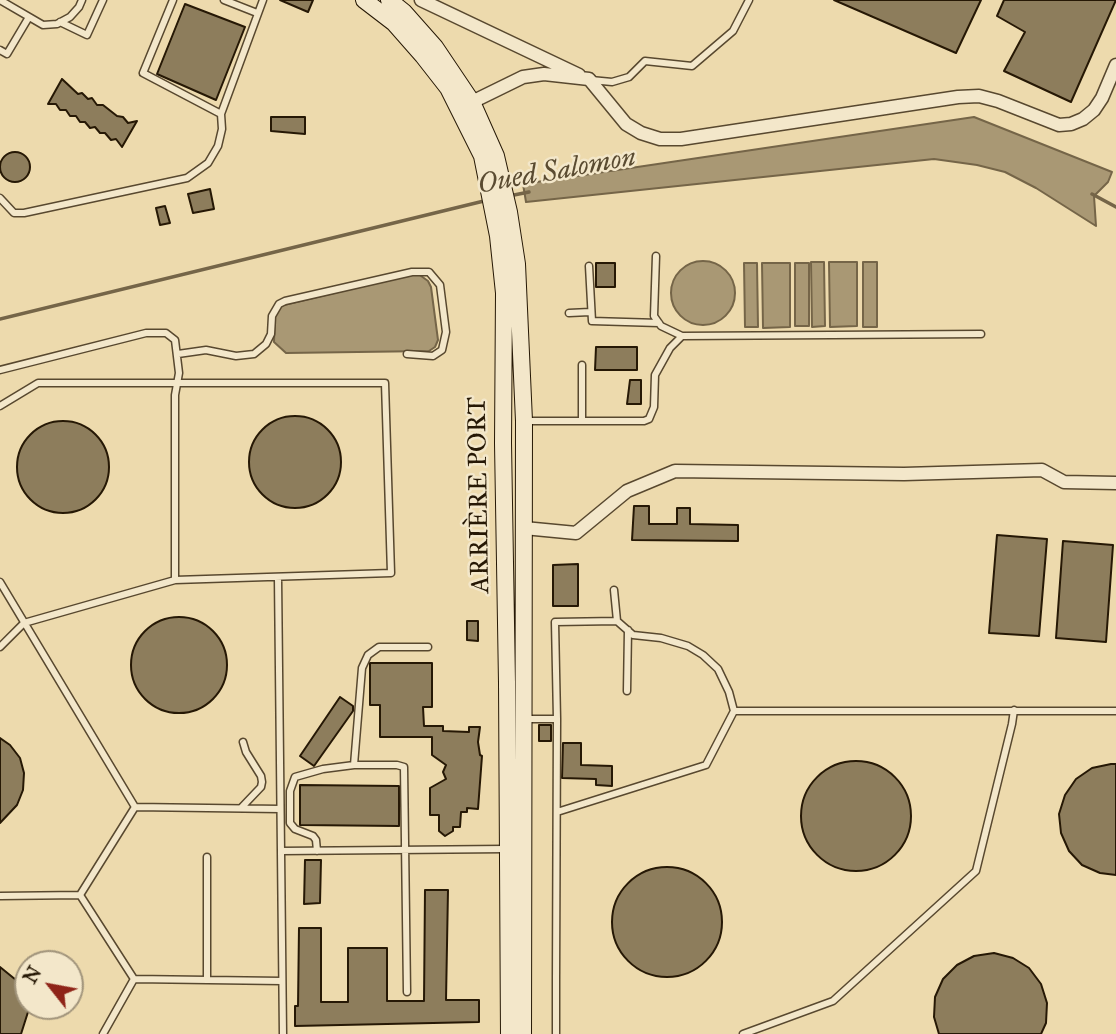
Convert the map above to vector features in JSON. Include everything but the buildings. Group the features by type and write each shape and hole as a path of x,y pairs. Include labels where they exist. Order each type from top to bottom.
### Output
{"street":[{"name":"ARRIÈRE PORT","path":"364,0 394,23 448,88 494,177"},
{"name":"ARRIÈRE PORT","path":"389,0 404,12 435,47 472,102 496,156 494,177 517,264 524,421 524,528 508,849 509,1034"},
{"path":"421,0 589,79 626,124 641,133 660,139 681,139 979,96 1059,125 1071,124 1094,110 1116,65"},
{"path":"472,102 523,77 544,74 589,79"},
{"name":"ARRIÈRE PORT","path":"502,215 503,443 515,719 523,1034"},
{"path":"524,528 576,533 627,491 675,471 904,474 1042,470 1064,482 1116,484"}],"lane":[{"path":"0,0 43,25 60,22 79,7 82,0"},
{"path":"60,22 87,35 103,0"},
{"path":"173,0 143,73 221,114"},
{"path":"225,0 257,13"},
{"path":"0,198 14,213 24,213 187,178 197,172 214,155 222,129 221,114 263,0"},
{"path":"589,79 612,82 629,77 645,61 692,66 733,31 749,0"},
{"path":"0,50 7,54 29,17"},
{"path":"649,323 654,316 656,256"},
{"path":"589,266 592,321 659,323"},
{"path":"178,355 206,350 236,356 254,354 266,344 271,334 272,316 279,304 285,301 412,272 429,272 440,285 446,332 442,350 433,356 407,354"},
{"path":"569,313 590,312"},
{"path":"654,316 670,332 682,336 981,334"},
{"path":"0,370 152,332 171,335 175,340 178,355 175,395 175,580"},
{"path":"524,421 649,419 654,407 655,375 670,348 682,336"},
{"path":"582,365 582,421"},
{"path":"0,406 38,383 385,383 391,573 175,580 24,623 0,647"},
{"path":"278,578 283,1034"},
{"path":"0,582 135,807"},
{"path":"614,590 617,621"},
{"path":"556,1034 555,622 617,621 633,635 661,638 704,654 718,669 734,711 706,765 557,812"},
{"path":"627,691 628,630"},
{"path":"354,765 362,668 368,655 379,647 428,647"},
{"path":"743,1034 833,1001 976,871 1014,710"},
{"path":"734,711 1116,711"},
{"path":"515,719 557,719"},
{"path":"241,808 261,787 262,782 243,742"},
{"path":"317,850 318,845 313,836 295,829 290,823 293,781 299,775 354,765 404,767 407,992"},
{"path":"135,807 281,809"},
{"path":"80,895 135,807"},
{"path":"281,851 508,849"},
{"path":"207,857 203,921 207,980"},
{"path":"0,896 80,895"},
{"path":"80,895 134,979"},
{"path":"134,979 282,981"},
{"path":"103,1034 134,979"}],"shaded area":[{"path":"974,117 1112,172 1108,182 1094,196 1096,226 1005,172 934,159 526,202 523,184"},
{"path":"703,261 715,263 726,270 733,281 733,305 726,316 715,323 703,325 691,323 680,316 673,305 671,293 673,281 680,270 691,263"},
{"path":"811,262 824,262 825,326 812,327"},
{"path":"829,262 857,262 857,326 830,327"},
{"path":"863,262 877,262 877,327 863,327"},
{"path":"744,263 757,263 758,327 745,327"},
{"path":"762,263 790,263 790,327 763,328"},
{"path":"795,263 809,263 809,326 795,326"},
{"path":"417,273 428,281 431,287 438,340 435,347 429,351 286,353 274,342 275,313 280,306"}],"waterway":[{"name":"Oued Salomon","path":"509,196 529,192"},
{"name":"Oued Salomon","path":"1092,194 1116,207"},
{"name":"Oued Salomon","path":"0,319 488,200"}]}
